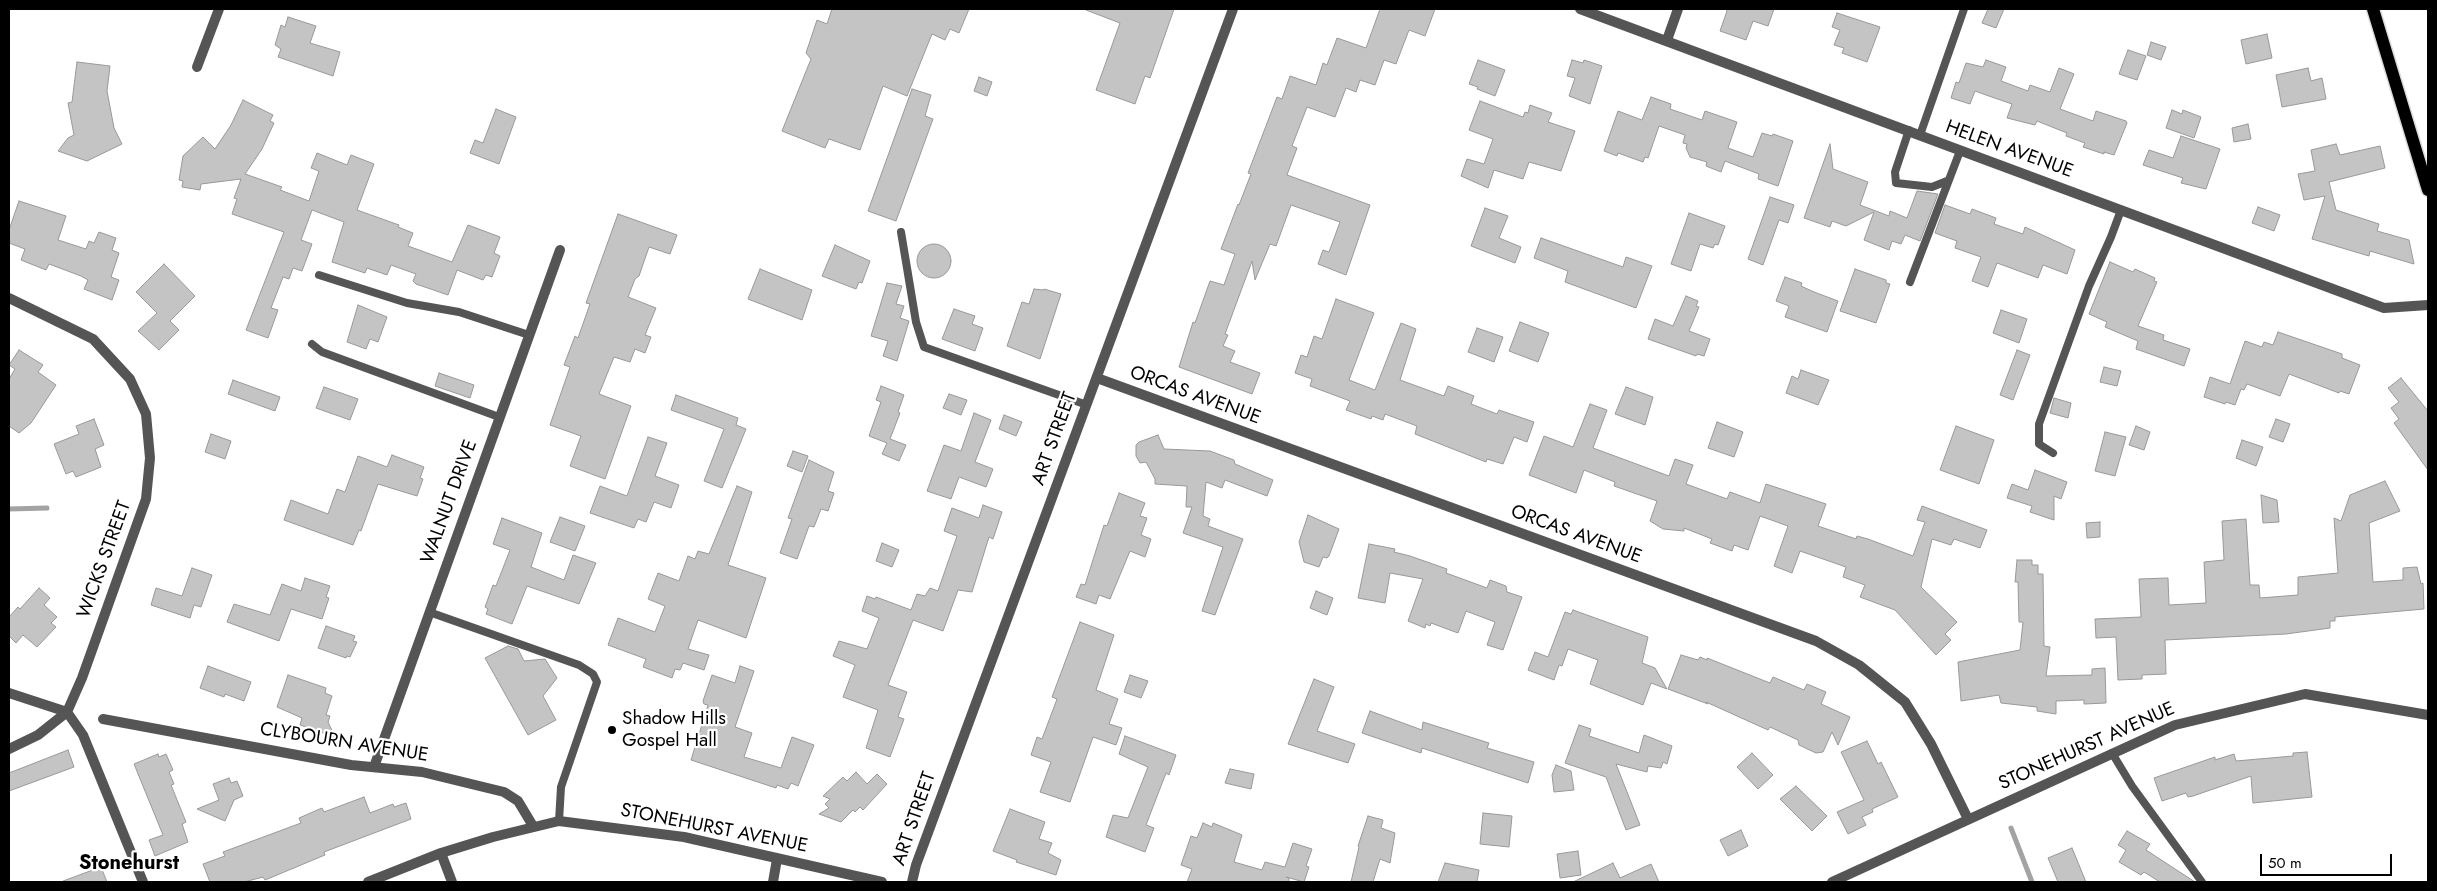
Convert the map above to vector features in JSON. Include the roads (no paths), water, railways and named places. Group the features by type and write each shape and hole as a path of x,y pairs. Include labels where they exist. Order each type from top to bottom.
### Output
{"main road":[{"path":"2373,9 2428,190"}],"street":[{"path":"197,67 219,9"},
{"name":"ART STREET","path":"912,882 919,856 1233,9"},
{"name":"HELEN AVENUE","path":"1580,9 2384,308 2428,305"},
{"path":"1667,40 1678,9"},
{"name":"WALNUT DRIVE","path":"374,767 560,250"},
{"name":"WICKS STREET","path":"9,298 93,339 130,379 146,414 150,458 146,499 82,678 67,712"},
{"name":"ORCAS AVENUE","path":"1097,378 1816,642 1859,665 1905,702 1931,744 1968,819"},
{"path":"9,693 67,712 83,736 143,882"},
{"name":"STONEHURST AVENUE","path":"1832,882 2175,725 2305,694 2428,715"},
{"path":"9,749 38,735 67,712"},
{"name":"CLYBOURN AVENUE","path":"103,719 351,765 422,772 504,792 518,801 533,826"},
{"name":"STONEHURST AVENUE","path":"368,882 440,853 559,820 684,837 882,882"},
{"path":"440,853 452,882"},
{"path":"773,882 777,859"}],"lane":[{"path":"1920,135 1964,9"},
{"path":"1909,130 1895,172 1896,182 1932,187 1947,181"},
{"path":"1910,282 1960,151"},
{"path":"2053,453 2038,444 2039,424 2089,286 2121,210"},
{"path":"902,232 916,322 924,348 1087,405"},
{"path":"319,275 407,303 459,312 529,335"},
{"path":"312,344 322,352 499,417"},
{"path":"429,612 579,665 592,674 597,682 562,787 559,820"},
{"path":"2112,753 2132,786 2202,882"}],"waterway":[{"path":"9,509 47,508"},
{"path":"2011,828 2032,882"}],"place":[{"name":"Shadow Hills Gospel Hall","path":"612,730"}],"district":[{"name":"Stonehurst","path":"129,864"}]}
